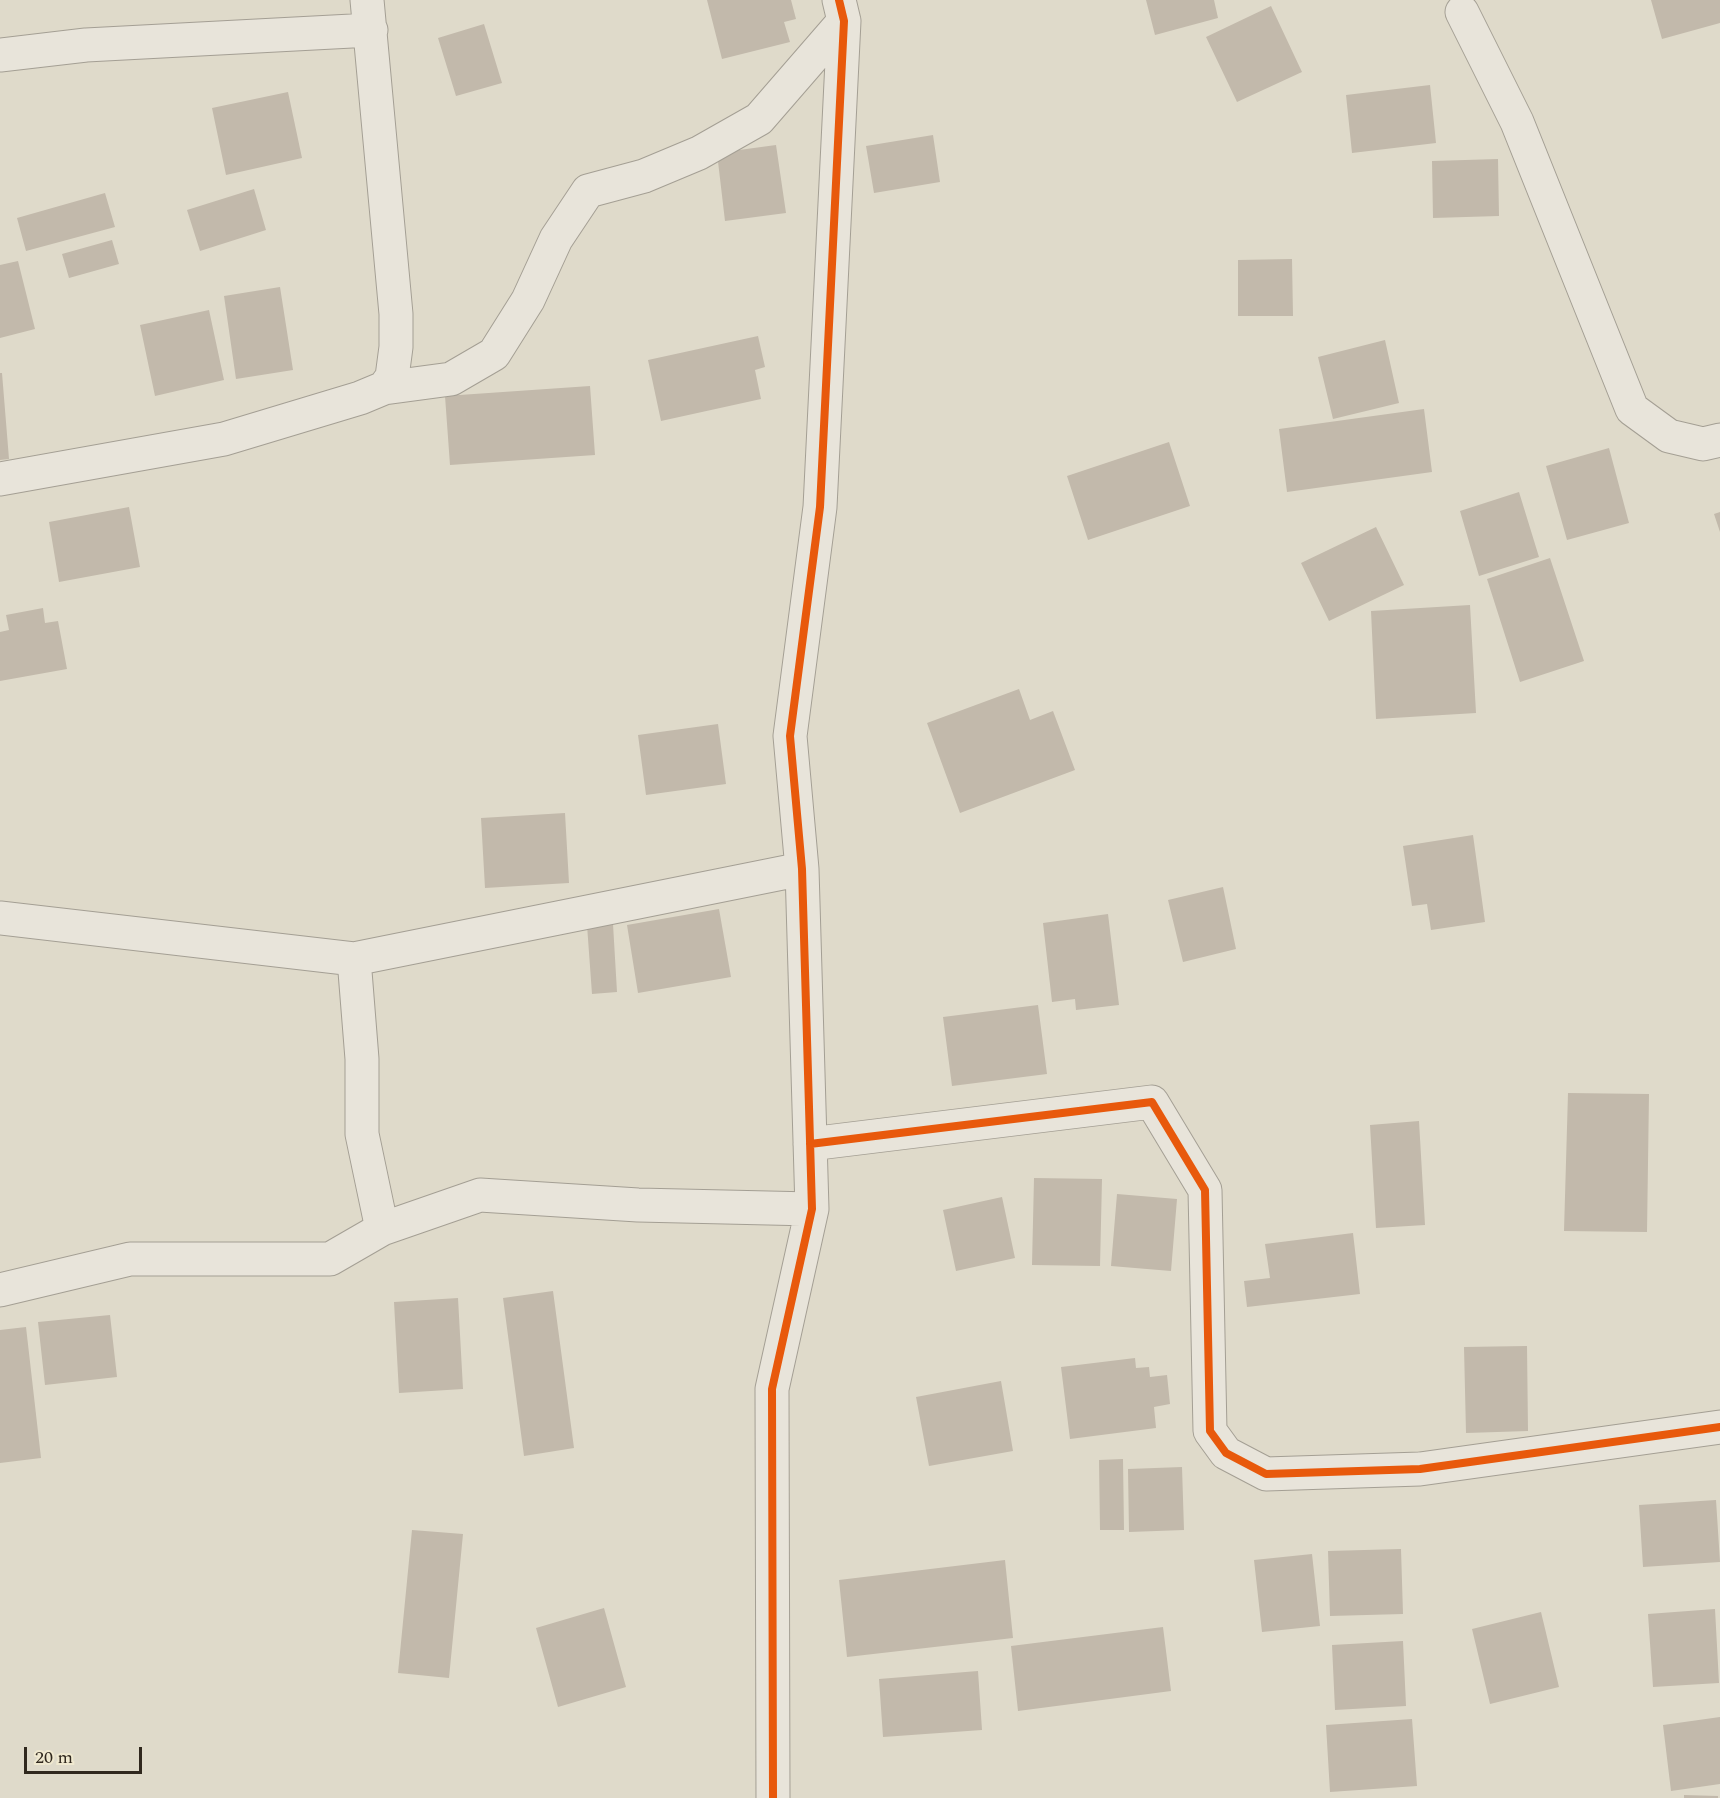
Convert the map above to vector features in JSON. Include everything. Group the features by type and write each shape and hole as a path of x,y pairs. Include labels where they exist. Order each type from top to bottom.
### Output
{"street":[{"path":"0,479 224,439 360,398 384,388 451,379 494,354 528,300 556,239 588,191 644,176 699,153 759,119 842,10"},
{"path":"773,1798 772,1389 812,1209 802,869 790,736 820,507 842,10"},
{"path":"1462,12 1517,122 1632,409 1669,436 1703,444 1720,440"},
{"path":"0,55 369,15 396,314 396,347 392,377 384,388"},
{"path":"0,918 354,959 802,869"},
{"path":"354,959 362,1059 362,1134 382,1229"},
{"path":"810,1144 1152,1102 1205,1190 1210,1431 1226,1453 1266,1474 1420,1469 1720,1427"},
{"path":"0,1290 130,1259 330,1259 382,1229 480,1196 638,1205 812,1209"}],"building":[{"path":"707,0 791,0 796,19 784,22 790,42 722,59"},
{"path":"1146,0 1214,0 1218,18 1155,35"},
{"path":"1651,0 1720,0 1720,23 1662,39"},
{"path":"1271,6 1302,72 1237,102 1206,37"},
{"path":"484,24 502,83 456,96 438,38"},
{"path":"1430,85 1436,143 1352,153 1346,95"},
{"path":"288,92 302,158 226,175 212,108"},
{"path":"933,135 940,182 874,193 866,146"},
{"path":"776,145 786,213 725,221 717,153"},
{"path":"1498,159 1499,216 1433,218 1432,161"},
{"path":"254,189 266,230 200,251 187,210"},
{"path":"105,193 115,227 26,251 17,218"},
{"path":"112,240 119,264 69,278 62,254"},
{"path":"1292,259 1293,316 1238,316 1238,260"},
{"path":"18,261 35,329 0,338 0,265"},
{"path":"280,287 293,370 236,379 224,296"},
{"path":"209,310 224,380 155,396 140,325"},
{"path":"758,336 765,367 755,370 761,399 661,421 648,360"},
{"path":"1385,340 1399,403 1333,419 1318,357"},
{"path":"0,373 2,373 9,459 0,460"},
{"path":"590,386 595,455 450,465 445,396"},
{"path":"1424,409 1432,472 1287,492 1279,429"},
{"path":"1169,442 1190,506 1088,540 1067,476"},
{"path":"1609,448 1629,523 1567,540 1546,466"},
{"path":"1519,492 1539,557 1479,576 1460,511"},
{"path":"129,507 140,567 59,582 49,522"},
{"path":"1720,512 1720,532 1714,514"},
{"path":"1376,527 1404,585 1329,621 1301,563"},
{"path":"1550,558 1584,661 1520,682 1487,579"},
{"path":"1470,605 1476,713 1376,719 1371,611"},
{"path":"43,608 45,623 58,621 67,669 0,681 0,632 9,630 6,615"},
{"path":"1019,689 1030,720 1053,711 1075,770 960,813 927,723"},
{"path":"718,724 726,784 646,795 638,735"},
{"path":"565,813 569,883 485,888 481,818"},
{"path":"1473,835 1485,922 1431,930 1427,904 1412,906 1403,846"},
{"path":"1223,887 1236,949 1183,962 1168,900"},
{"path":"719,909 731,977 638,993 627,925"},
{"path":"1108,914 1119,1005 1076,1010 1075,999 1052,1002 1043,923"},
{"path":"613,924 617,992 592,994 587,925"},
{"path":"1038,1005 1047,1074 952,1086 943,1017"},
{"path":"1568,1093 1649,1094 1647,1232 1564,1231"},
{"path":"1419,1121 1425,1225 1376,1228 1370,1125"},
{"path":"1034,1178 1102,1179 1100,1266 1032,1265"},
{"path":"1117,1194 1177,1199 1171,1271 1111,1266"},
{"path":"1002,1197 1015,1258 956,1271 943,1210"},
{"path":"1353,1233 1360,1294 1247,1307 1244,1281 1270,1278 1265,1244"},
{"path":"553,1291 574,1448 524,1456 503,1298"},
{"path":"458,1298 463,1389 399,1393 394,1302"},
{"path":"110,1315 117,1377 45,1385 38,1322"},
{"path":"26,1327 41,1458 0,1463 0,1330"},
{"path":"1527,1346 1528,1431 1466,1433 1464,1347"},
{"path":"1135,1358 1136,1368 1149,1367 1150,1377 1167,1375 1170,1404 1154,1407 1156,1428 1070,1439 1061,1367"},
{"path":"1001,1381 1013,1451 929,1466 916,1397"},
{"path":"1123,1459 1124,1530 1100,1530 1099,1460"},
{"path":"1182,1467 1184,1530 1129,1532 1128,1469"},
{"path":"1716,1500 1720,1562 1643,1567 1639,1505"},
{"path":"412,1530 463,1534 449,1678 398,1673"},
{"path":"1401,1549 1403,1614 1330,1616 1328,1551"},
{"path":"1312,1554 1320,1626 1262,1632 1254,1560"},
{"path":"1005,1560 1013,1638 847,1657 839,1580"},
{"path":"604,1608 626,1687 558,1707 536,1628"},
{"path":"1715,1609 1719,1683 1653,1687 1648,1614"},
{"path":"1541,1612 1559,1687 1490,1704 1472,1629"},
{"path":"1163,1627 1171,1691 1018,1711 1011,1646"},
{"path":"1403,1641 1406,1706 1335,1710 1332,1645"},
{"path":"978,1671 982,1730 883,1737 879,1679"},
{"path":"1720,1717 1720,1784 1671,1791 1663,1725"},
{"path":"1412,1719 1417,1786 1330,1792 1326,1725"},
{"path":"1684,1795 1718,1796 1718,1798 1684,1798"}],"cycle path":[{"path":"773,1798 772,1389 812,1209 802,869 790,736 820,507 844,21 839,0"},
{"path":"810,1144 1152,1102 1205,1190 1210,1431 1226,1453 1266,1474 1420,1469 1720,1427"}]}
